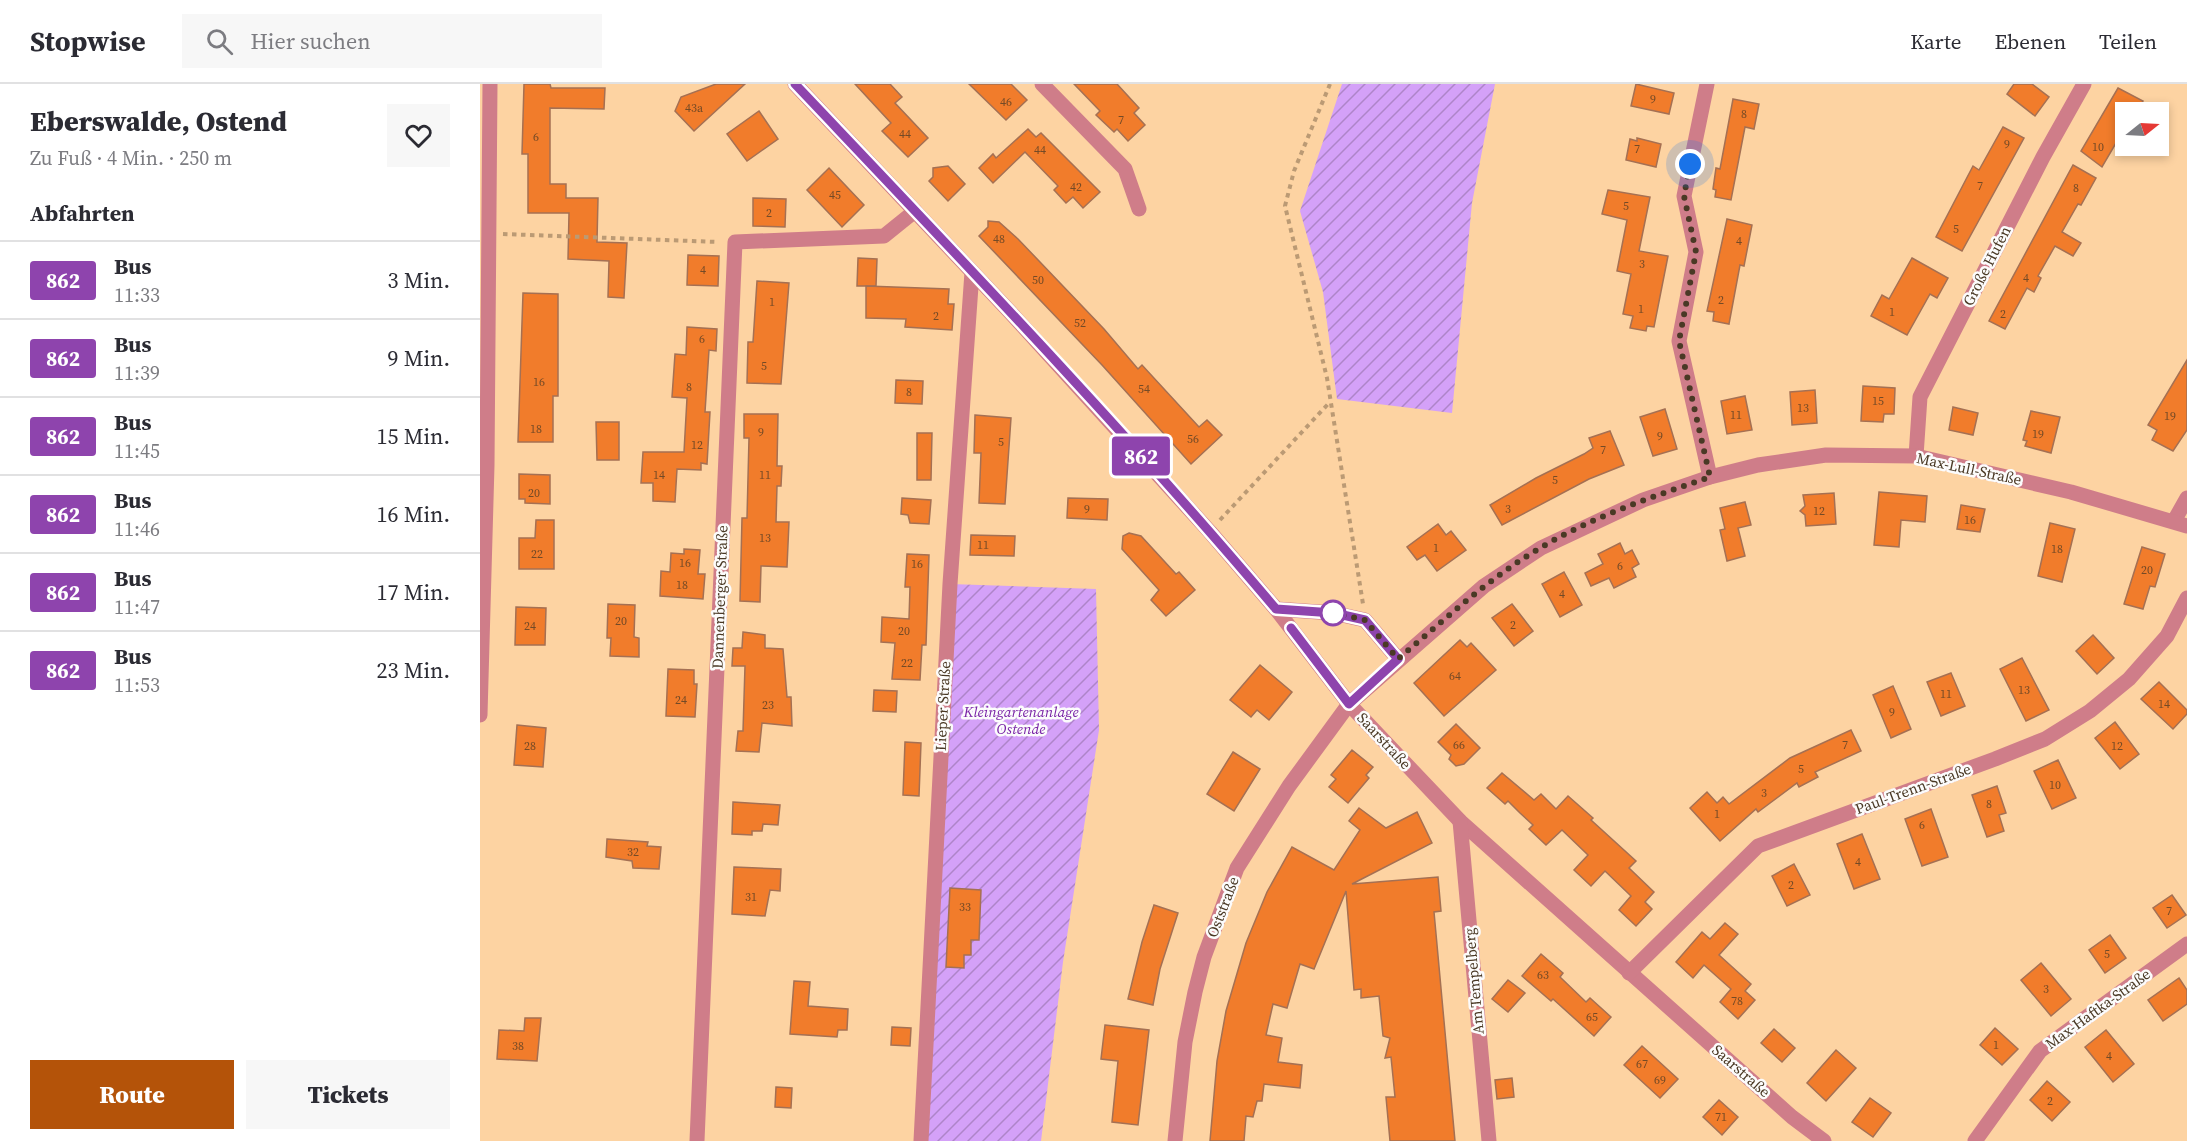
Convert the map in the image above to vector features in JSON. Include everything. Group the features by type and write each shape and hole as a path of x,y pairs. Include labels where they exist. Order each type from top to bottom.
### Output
{"street":[{"path":"480,715 490,84"},
{"name":"Saarstraße","path":"795,84 972,272 1210,532 1276,609 1349,704 1460,821 1792,1117 1824,1141"},
{"path":"1042,84 1125,169 1139,209"},
{"path":"1707,84 1684,196 1696,252 1679,341 1710,477"},
{"name":"Große Hufen","path":"1916,456 1920,397 2043,157 2084,84"},
{"path":"735,242 884,236 915,211"},
{"name":"Dannenberger Straße","path":"697,1141 735,242"},
{"name":"Lieper Straße","path":"921,1141 949,608 972,272"},
{"name":"Max-Lull-Straße","path":"1349,704 1484,586 1541,548 1622,510 1710,477 1758,465 1826,455 1916,456 2071,492 2180,524"},
{"path":"2180,524 2187,498"},
{"name":"Paul-Trenn-Straße","path":"1629,973 1758,846 2045,739 2090,711 2129,679 2167,636 2187,598"},
{"path":"1276,609 1334,613 1365,620 1398,659"},
{"name":"Oststraße","path":"1176,1141 1185,1042 1195,992 1204,957 1238,868 1289,786 1349,704"},
{"name":"Am Tempelberg","path":"1460,821 1489,1141"},
{"name":"Max-Haftka-Straße","path":"1975,1141 2040,1051 2187,944"}],"path":[{"path":"1330,84 1294,171 1286,206 1327,378 1365,620"},
{"path":"488,233 735,242"},
{"path":"1210,532 1330,402"}],"green space":[{"path":"1342,84 1495,84 1472,203 1452,413 1337,399 1323,292 1300,211"},
{"name":"Kleingartenanlage Ostende","path":"950,584 1096,589 1099,730 1063,962 1041,1141 922,1141"}],"building":[{"path":"524,84 550,84 551,88 605,88 604,109 550,108 550,184 566,184 566,198 598,198 597,242 627,243 624,298 608,297 609,261 568,259 569,213 528,213 528,154 522,154"},
{"path":"716,84 745,84 694,131 675,111 681,97"},
{"path":"855,84 890,84 902,97 895,103 928,138 908,157 882,131 891,123"},
{"path":"969,84 1011,84 1027,100 1006,120"},
{"path":"1074,84 1117,84 1139,108 1134,113 1145,125 1128,141 1117,129 1114,132 1096,115 1100,111"},
{"path":"1636,84 1674,93 1669,114 1631,106"},
{"path":"2014,84 2032,84 2049,97 2035,116 2007,94"},
{"path":"2118,88 2143,101 2115,102 2115,145 2102,167 2081,151"},
{"path":"1733,99 1759,104 1754,129 1745,127 1731,200 1715,197 1716,190 1713,189 1716,168 1720,169"},
{"path":"759,111 778,139 747,161 727,134"},
{"path":"2003,127 2024,138 1962,251 1936,237 1973,166 1979,170"},
{"path":"1028,129 1036,137 1041,133 1100,192 1083,208 1073,197 1066,203 1054,190 1058,186 1025,152 993,183 979,168 993,154 996,158"},
{"path":"1637,138 1661,144 1656,167 1626,160 1630,139 1637,141"},
{"path":"2073,165 2096,178 2062,232 2081,243 2073,256 2055,246 2038,276 2041,278 2034,292 2027,288 2005,329 1989,321"},
{"path":"948,166 965,184 948,201 929,181 933,177 933,168"},
{"path":"829,168 864,205 842,227 807,190"},
{"path":"1608,190 1650,197 1639,251 1668,256 1654,327 1647,326 1646,331 1630,328 1633,316 1623,314 1631,274 1617,271 1627,220 1602,214"},
{"path":"753,198 786,199 785,227 753,226"},
{"path":"1727,219 1752,225 1744,266 1740,265 1729,324 1713,321 1714,312 1707,311"},
{"path":"988,221 999,222 1018,239 1104,329 1138,369 1142,365 1199,427 1207,420 1222,435 1191,464 1102,365 979,236 988,227"},
{"path":"688,255 719,256 718,286 687,285"},
{"path":"858,258 877,259 876,286 857,286"},
{"path":"1912,258 1948,278 1937,298 1930,294 1907,335 1871,316 1882,295 1889,299"},
{"path":"757,281 789,283 781,384 747,383 748,342 753,342"},
{"path":"866,286 949,289 948,304 954,304 952,330 905,327 906,319 866,318"},
{"path":"523,293 558,294 558,396 553,396 553,442 518,442"},
{"path":"687,327 717,329 716,351 709,350 705,412 710,412 707,464 701,463 701,470 677,469 675,502 653,501 653,483 641,483 643,452 684,452 687,398 672,397 675,354 686,355"},
{"path":"2187,360 2187,430 2173,451 2152,440 2157,430 2148,425"},
{"path":"896,380 923,381 922,404 895,403"},
{"path":"1863,386 1895,388 1894,414 1884,414 1883,422 1861,421"},
{"path":"1815,390 1817,423 1792,425 1790,392"},
{"path":"1745,396 1752,430 1727,434 1721,401"},
{"path":"1953,407 1978,413 1973,435 1949,430"},
{"path":"1665,409 1677,449 1653,456 1640,417"},
{"path":"2031,411 2060,417 2051,453 2025,446 2027,441 2023,440"},
{"path":"744,414 778,414 777,466 782,466 781,486 777,486 776,522 789,522 787,567 761,566 760,602 740,601 742,518 747,518 749,438 744,438"},
{"path":"975,415 1011,418 1005,504 979,503 981,453 974,453"},
{"path":"596,422 619,422 619,460 597,460"},
{"path":"1610,431 1624,465 1589,479 1502,525 1490,505 1584,454 1593,448 1589,438"},
{"path":"917,433 932,433 931,480 917,480"},
{"path":"519,474 550,475 550,504 525,503 525,499 519,499"},
{"path":"1879,492 1927,496 1925,522 1901,520 1899,547 1874,545"},
{"path":"1834,493 1836,524 1806,526 1805,515 1800,511 1805,506 1803,495"},
{"path":"902,498 931,500 929,524 910,523 908,515 901,514"},
{"path":"1068,498 1108,499 1107,520 1067,518"},
{"path":"1745,502 1751,525 1738,528 1745,556 1727,561 1720,530 1725,529 1720,508"},
{"path":"1961,505 1985,509 1980,532 1957,529"},
{"path":"536,520 554,520 554,569 519,569 519,538 535,538"},
{"path":"2050,523 2075,529 2062,582 2038,576"},
{"path":"1438,524 1446,535 1451,531 1466,550 1437,571 1425,555 1417,560 1407,547"},
{"path":"1129,533 1141,536 1176,574 1179,572 1195,590 1166,616 1151,600 1159,590 1122,549 1123,536"},
{"path":"971,535 1015,536 1014,556 970,555"},
{"path":"1620,543 1625,554 1632,550 1639,564 1632,568 1636,577 1614,588 1609,578 1591,586 1585,573 1603,564 1598,554"},
{"path":"2142,547 2165,554 2155,587 2150,586 2143,609 2124,604"},
{"path":"684,549 700,550 698,574 705,574 703,599 660,596 661,571 670,572 671,553 684,554"},
{"path":"907,554 929,555 926,645 922,645 920,680 892,679 895,643 881,642 882,617 909,619 910,587 905,587"},
{"path":"1564,572 1582,605 1560,617 1542,584"},
{"path":"608,604 635,605 634,637 639,638 639,657 610,656 611,638 607,638"},
{"path":"1512,604 1533,631 1514,646 1492,618"},
{"path":"516,607 546,608 545,645 515,645"},
{"path":"743,632 765,635 765,648 783,649 787,697 791,697 792,726 762,723 759,752 736,751 738,731 743,731 745,666 732,666 733,648 742,648"},
{"path":"2093,635 2114,658 2097,674 2076,651"},
{"path":"1460,640 1467,647 1471,643 1496,670 1444,716 1414,683"},
{"path":"2022,658 2049,710 2026,721 2000,669"},
{"path":"1260,665 1292,692 1269,720 1257,710 1251,717 1230,700"},
{"path":"668,669 694,670 694,684 697,684 695,717 666,716"},
{"path":"1951,673 1965,706 1941,716 1927,682"},
{"path":"2159,682 2187,710 2187,714 2173,729 2141,699"},
{"path":"1893,686 1911,729 1891,738 1873,695"},
{"path":"874,690 897,691 896,712 873,711"},
{"path":"2115,722 2139,754 2120,769 2095,738"},
{"path":"1456,724 1480,748 1464,764 1456,766 1449,759 1451,755 1438,742"},
{"path":"517,725 546,728 543,767 514,765"},
{"path":"1851,730 1861,751 1815,772 1818,777 1799,787 1797,783 1758,812 1756,809 1720,841 1690,808 1707,792 1717,803 1723,797 1729,804 1790,758"},
{"path":"905,742 921,743 919,796 903,795"},
{"path":"1352,750 1373,767 1366,775 1369,778 1348,803 1329,787 1336,779 1331,775"},
{"path":"1233,752 1260,769 1234,811 1207,794"},
{"path":"2058,760 2076,798 2052,809 2034,771"},
{"path":"1502,773 1534,800 1541,794 1556,809 1568,796 1636,861 1629,868 1654,892 1645,902 1652,909 1636,926 1619,910 1631,896 1605,871 1591,886 1574,870 1588,855 1562,830 1546,845 1529,829 1533,825 1508,801 1505,804 1487,788"},
{"path":"1997,786 2006,813 1999,815 2004,831 1987,837 1972,795"},
{"path":"733,802 780,805 778,825 763,824 762,831 752,831 752,835 732,834"},
{"path":"1359,808 1386,828 1417,812 1432,843 1352,884 1438,877 1441,911 1434,912 1455,1141 1390,1141 1386,1097 1395,1097 1391,1057 1385,1058 1390,1038 1383,1036 1379,996 1361,998 1361,989 1354,990 1346,891 1314,969 1300,964 1287,1008 1273,1004 1266,1035 1282,1038 1278,1062 1302,1065 1300,1088 1264,1084 1262,1101 1257,1101 1253,1117 1246,1116 1244,1141 1210,1141 1217,1061 1226,1011 1246,943 1267,892 1292,847 1334,870 1360,830 1349,821"},
{"path":"1931,809 1948,857 1922,866 1905,819"},
{"path":"1862,834 1880,879 1854,889 1837,844"},
{"path":"607,839 648,842 647,846 661,847 659,869 633,868 632,861 606,857"},
{"path":"1794,864 1810,895 1787,906 1772,876"},
{"path":"734,867 781,869 780,891 770,890 765,916 732,914"},
{"path":"950,888 981,890 979,940 971,940 971,955 964,955 964,968 946,967"},
{"path":"2172,895 2186,915 2167,928 2153,908"},
{"path":"1154,905 1178,913 1160,969 1153,1005 1128,999"},
{"path":"1725,923 1738,934 1719,955 1751,984 1745,991 1755,1000 1738,1019 1720,1002 1731,989 1704,965 1693,978 1676,962 1702,932 1710,939"},
{"path":"2110,935 2126,958 2105,973 2089,950"},
{"path":"1541,954 1563,973 1560,977 1586,1002 1590,998 1611,1017 1594,1036 1553,999 1551,1001 1522,976"},
{"path":"2041,963 2071,999 2051,1016 2021,980"},
{"path":"2179,978 2187,990 2187,1004 2163,1021 2148,1000"},
{"path":"1508,980 1525,993 1508,1012 1492,999"},
{"path":"794,981 810,982 808,1006 848,1009 847,1030 838,1030 837,1037 790,1034"},
{"path":"525,1018 541,1018 537,1061 497,1059 499,1030 524,1031"},
{"path":"1105,1025 1149,1030 1138,1125 1112,1122 1118,1061 1101,1059"},
{"path":"892,1027 911,1028 910,1046 891,1045"},
{"path":"1995,1028 2018,1049 2002,1065 1980,1045"},
{"path":"1774,1029 1795,1048 1782,1062 1761,1043"},
{"path":"2106,1030 2134,1064 2113,1082 2085,1047"},
{"path":"1642,1046 1678,1079 1660,1098 1624,1065"},
{"path":"1836,1050 1856,1068 1826,1101 1807,1083"},
{"path":"1512,1078 1514,1097 1497,1099 1495,1080"},
{"path":"2047,1081 2070,1102 2052,1121 2030,1100"},
{"path":"776,1087 792,1088 791,1108 775,1107"},
{"path":"1870,1098 1891,1113 1873,1137 1852,1122"},
{"path":"1719,1100 1738,1117 1722,1135 1703,1117"}],"bus line":[{"name":"862","path":"795,84 1010,312 1210,532 1276,609 1334,613 1365,620 1398,659 1349,704 1291,628"}],"route":[{"path":"1333,613 1365,620 1398,659 1484,586 1541,548 1600,519 1710,477 1679,341 1696,252 1684,196 1690,164"}]}
